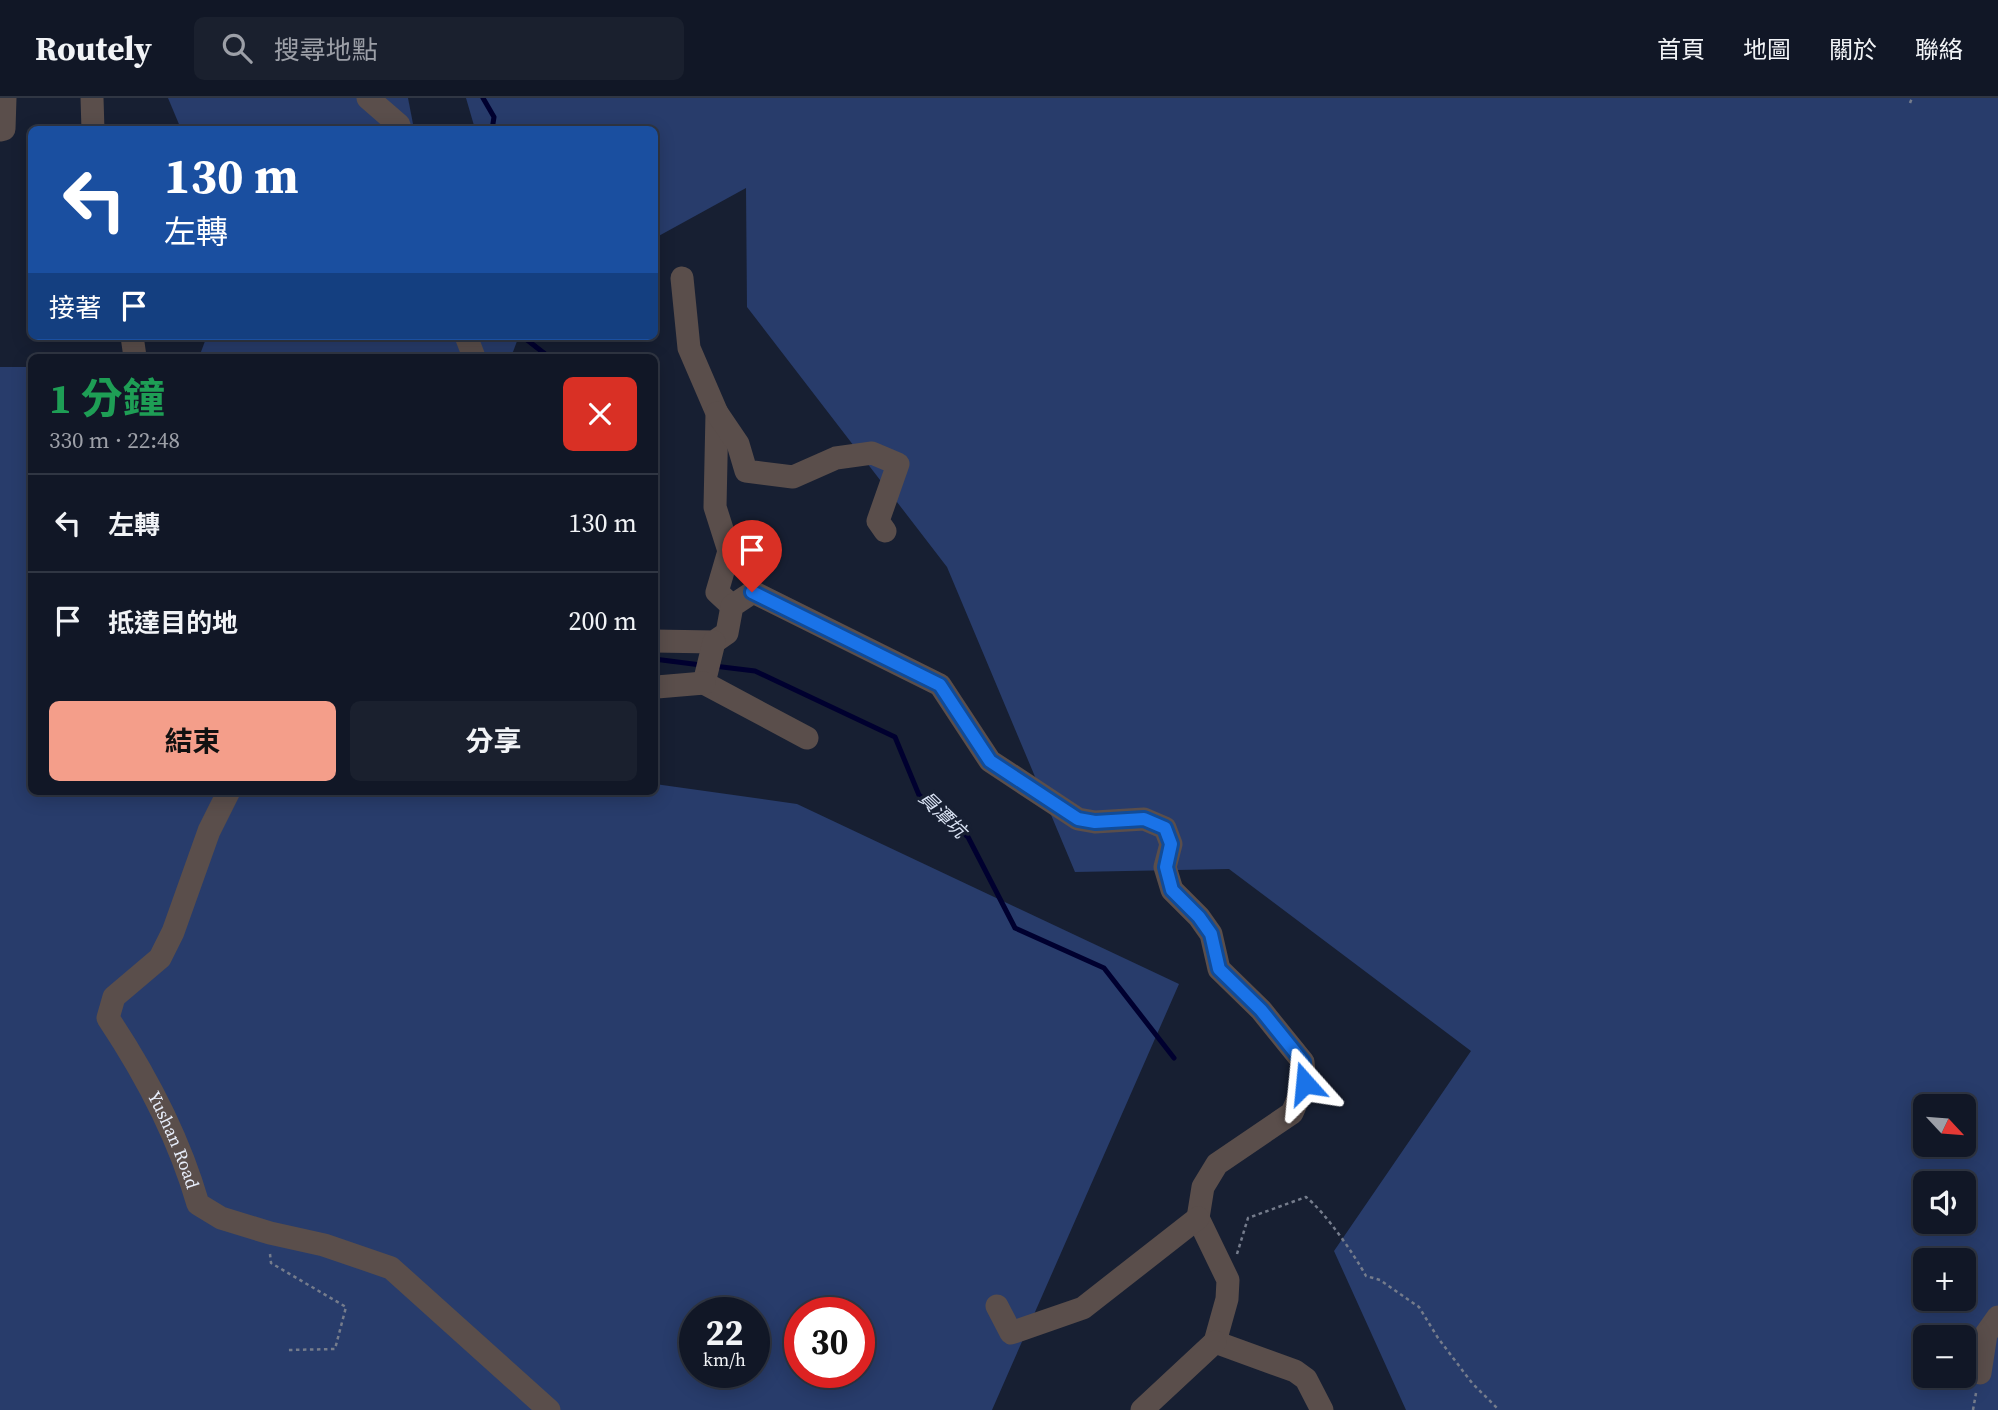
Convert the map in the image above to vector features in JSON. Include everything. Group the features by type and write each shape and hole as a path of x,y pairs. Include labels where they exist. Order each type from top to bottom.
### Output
{"street":[{"path":"0,130 4,129 5,98"},
{"path":"92,98 93,126"},
{"path":"368,98 399,126"},
{"path":"682,278 689,348 717,413 738,444 746,471 793,477 836,458 872,453 898,464 878,521 885,531"},
{"path":"717,413 715,507 729,551 717,592 732,606"},
{"path":"658,688 708,663 727,633 732,606 752,592 940,685 990,761 1078,819 1095,822 1144,819 1165,828 1171,844 1166,867 1172,890 1199,917 1211,934 1219,969 1261,1010 1303,1062 1305,1083 1292,1113 1217,1164 1203,1187 1198,1218 1226,1276 1227,1299 1215,1342 1142,1410"},
{"path":"658,643 708,663 807,738"},
{"name":"Yushan Road","path":"227,795 209,831 173,932 160,958 114,998 108,1018 155,1096 190,1178 198,1204 221,1218 324,1245 391,1268 548,1410"},
{"path":"997,1306 1011,1333 1083,1308 1198,1218"},
{"path":"1980,1373 1986,1335 1998,1317"},
{"path":"1215,1342 1295,1371 1306,1379 1322,1410"}],"path":[{"path":"1226,1276 1238,1251 1248,1218 1306,1197 1318,1207 1366,1276 1380,1280 1419,1307 1438,1338 1472,1383 1499,1410"},
{"path":"270,1233 271,1263 346,1307 335,1349 288,1350"}],"shaded area":[{"path":"168,98 408,98 413,126 180,126"},
{"path":"466,98 1998,98 1998,1410 1406,1410 1334,1251 1471,1051 1229,869 1075,872 947,567 747,307 746,188 658,236 658,126 474,126"},
{"path":"205,340 517,340 512,354 200,354"},
{"path":"0,367 28,367 28,795 658,795 658,784 797,804 1179,984 992,1410 0,1410"}],"waterway":[{"name":"員潭坑","path":"483,98 494,117 493,126"},
{"name":"員潭坑","path":"527,340 545,354"},
{"name":"員潭坑","path":"658,660 701,665"},
{"name":"員潭坑","path":"714,666 755,671 895,737 919,795 968,837 1015,928 1104,968 1174,1058"}],"route":[{"path":"752,592 940,685 990,761 1078,819 1095,822 1144,819 1165,828 1171,844 1166,867 1172,890 1199,917 1211,934 1219,969 1261,1010 1303,1062 1305,1083"}]}
